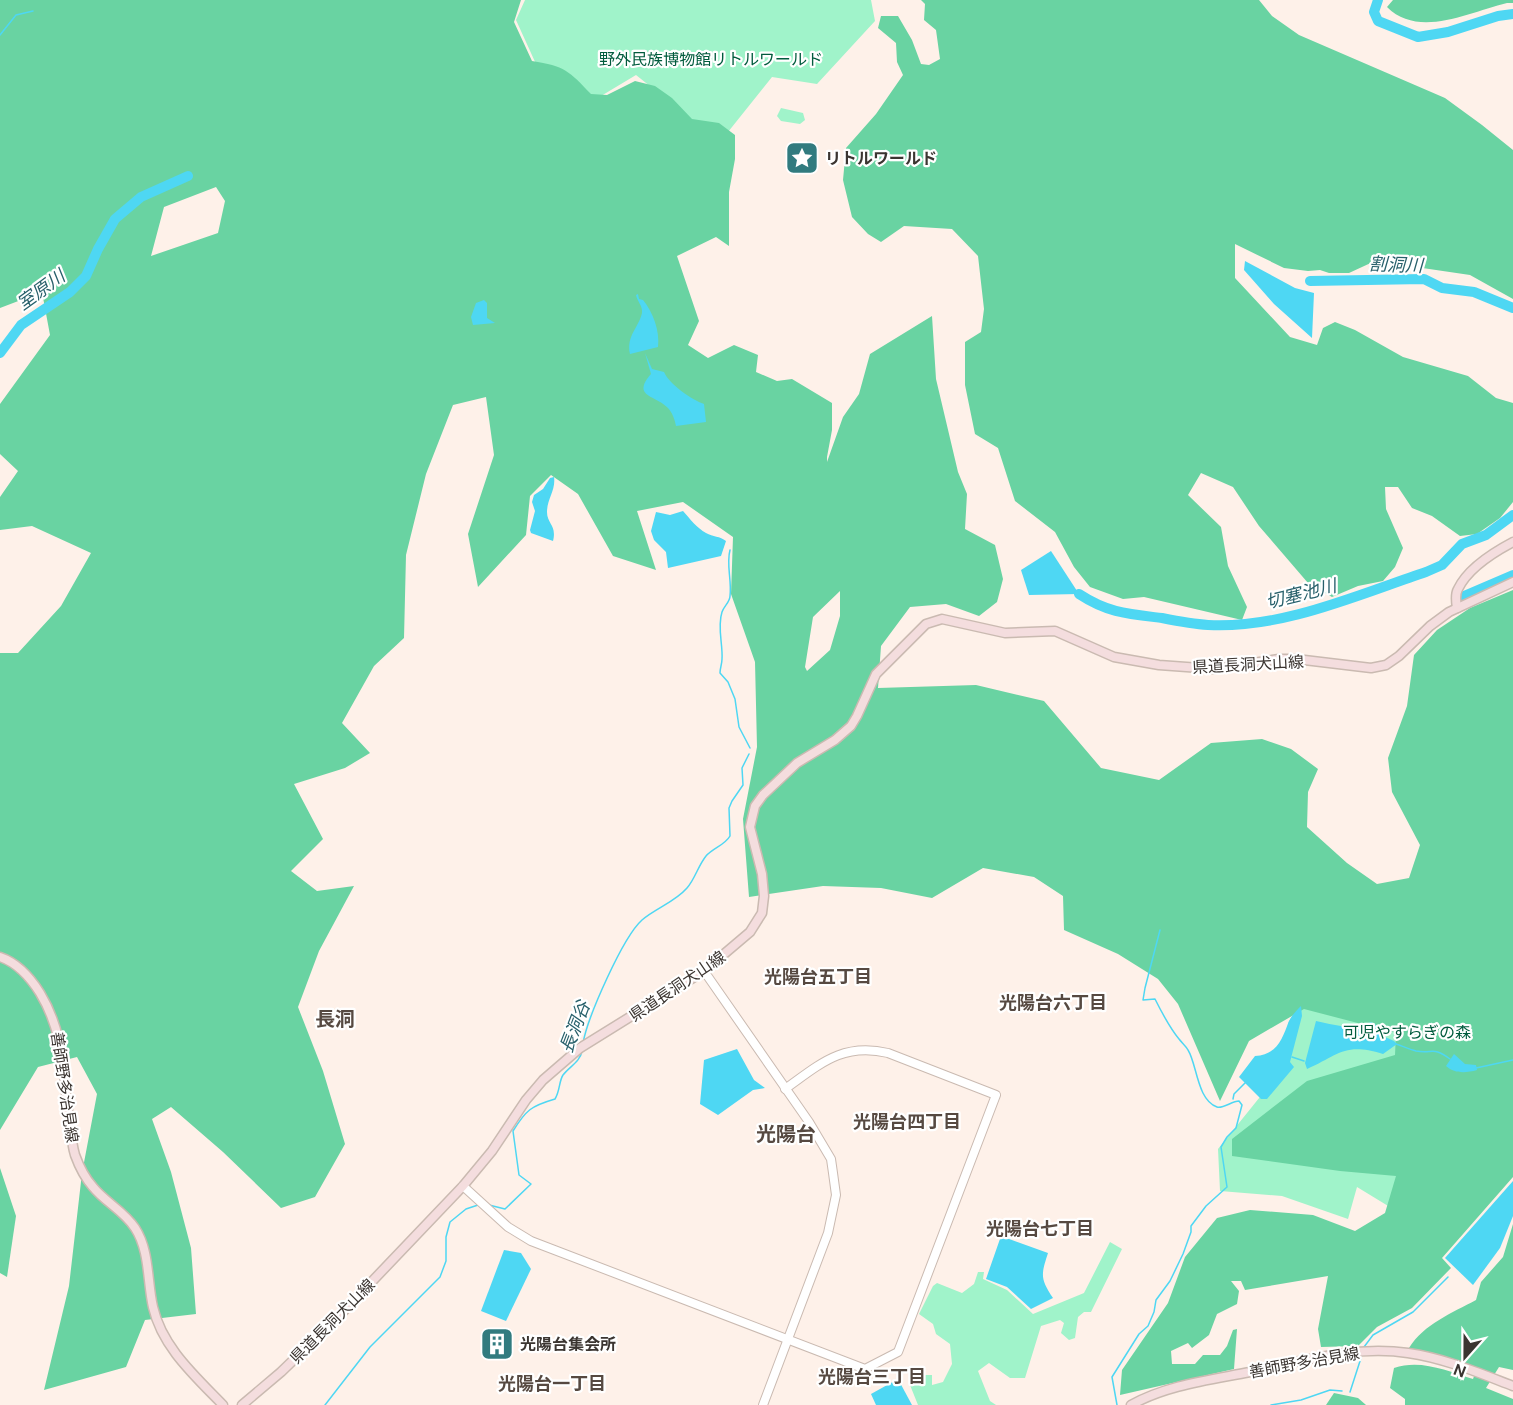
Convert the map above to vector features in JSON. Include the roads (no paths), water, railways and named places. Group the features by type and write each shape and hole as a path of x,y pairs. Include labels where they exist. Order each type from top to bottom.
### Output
{"main road":[{"path":"1456,608 1457,591 1460,586 1488,556 1513,542"},
{"name":"県道長洞犬山線","path":"242,1405 281,1372 340,1315 464,1186 492,1151 531,1093 543,1080 584,1047 704,971 750,932 762,913 764,896 762,874 750,827 753,810 759,800 797,763 835,740 853,724 876,674 919,630 938,619 954,620 1005,633 1055,631 1114,657 1159,665 1214,669 1280,659 1296,659 1371,668 1392,661 1430,626 1456,608 1513,582"},
{"name":"善師野多治見線","path":"0,957 23,971 35,985 52,1015 61,1048 74,1153 93,1188 134,1226 142,1240 153,1309 165,1339 184,1365 223,1405"},
{"name":"善師野多治見線","path":"1131,1405 1186,1384 1359,1351 1408,1353 1435,1358 1513,1386"}],"street":[{"path":"704,971 809,1122 831,1159 836,1195 828,1233 763,1405"},
{"path":"464,1186 508,1227 531,1241 865,1369 898,1352 996,1095 888,1053 874,1050 854,1050 840,1054 827,1060 785,1089"}],"water":[{"path":"1245,261 1295,288 1314,293 1312,338 1274,304 1244,270"},
{"path":"638,294 639,299 643,300 653,316 658,335 658,347 630,354 631,337 642,313 636,295"},
{"path":"484,300 487,303 487,318 495,323 473,325 471,317 476,303"},
{"path":"645,353 652,369 664,372 681,391 704,404 706,422 676,426 668,408 644,391 645,382 651,374"},
{"path":"554,477 547,512 554,531 553,541 531,533 530,530 535,511 532,502 534,495 543,489 550,478"},
{"path":"683,511 703,531 726,541 721,556 668,568 666,552 654,540 651,531 656,512 670,515"},
{"path":"1051,551 1079,594 1029,595 1021,570"},
{"path":"1301,1006 1302,1016 1290,1062 1294,1067 1267,1099 1261,1099 1239,1077 1255,1056 1263,1055 1274,1049 1290,1019"},
{"path":"1316,1021 1351,1027 1371,1022 1385,1037 1397,1044 1383,1054 1359,1049 1342,1052 1307,1069 1305,1063"},
{"path":"737,1049 754,1080 765,1088 753,1090 718,1115 700,1104 704,1060"},
{"path":"1454,1054 1465,1064 1476,1065 1477,1070 1461,1072 1449,1069 1446,1066"},
{"path":"1513,1181 1513,1216 1500,1248 1473,1285 1445,1258"},
{"path":"1001,1236 1048,1253 1043,1276 1053,1298 1031,1309 1007,1287 986,1279"},
{"path":"504,1250 521,1253 531,1269 506,1321 481,1311"},
{"path":"898,1379 912,1405 876,1405 871,1394"}],"waterway":[{"path":"1378,0 1374,12 1378,21 1418,37 1448,32 1498,16 1513,14"},
{"path":"0,35 16,15 33,11"},
{"name":"室原川","path":"0,353 21,325 70,292 86,276 115,219 141,197 188,176"},
{"name":"割洞川","path":"1310,281 1424,279 1442,288 1474,292 1513,308"},
{"name":"切塞池川","path":"1079,594 1099,605 1119,612 1190,623 1236,625 1264,622 1319,609 1426,572 1442,565 1462,544 1486,535 1513,515"},
{"name":"長洞谷","path":"730,550 730,598 722,612 720,624 722,653 720,673 728,682 735,699 739,727 750,748"},
{"path":"1464,596 1513,575"},
{"name":"長洞谷","path":"583,1043 607,978 634,929 647,916 682,893 690,884 706,856 730,836 729,808 743,785 742,768 749,754"},
{"path":"1117,1405 1112,1377 1139,1334 1148,1326 1156,1300 1170,1281 1183,1254 1191,1226 1206,1206 1227,1187 1221,1147 1236,1128 1242,1105 1239,1101 1219,1107 1210,1103 1201,1090 1188,1050 1172,1030 1155,999 1143,1000 1160,930"},
{"path":"1396,1044 1416,1051 1436,1052 1450,1059"},
{"name":"長洞谷","path":"489,1205 505,1209 531,1184 519,1175 513,1131 530,1110 555,1099 563,1075 577,1061 582,1051"},
{"path":"1292,1057 1304,1061"},
{"path":"1476,1068 1513,1060"},
{"path":"1233,1099 1234,1094 1246,1082"},
{"name":"長洞谷","path":"325,1405 370,1347 440,1277 446,1261 446,1237 450,1222 466,1209 478,1205"},
{"path":"1364,1347 1373,1335 1413,1312 1448,1277"},
{"path":"1350,1392 1361,1358"},
{"path":"1271,1405 1301,1400 1330,1390 1342,1391"}],"place":[{"name":"リトルワールド","path":"802,158"},
{"name":"光陽台集会所","path":"497,1344"}],"district":[{"name":"光陽台五丁目","path":"818,977"},
{"name":"光陽台六丁目","path":"1053,1003"},
{"name":"長洞","path":"335,1019"},
{"name":"光陽台四丁目","path":"907,1122"},
{"name":"光陽台","path":"786,1134"},
{"name":"光陽台七丁目","path":"1040,1229"},
{"name":"光陽台三丁目","path":"872,1377"},
{"name":"光陽台一丁目","path":"552,1384"}],"park label":[{"name":"野外民族博物館リトルワールド","path":"711,59"},
{"name":"可児やすらぎの森","path":"1407,1032"}]}
